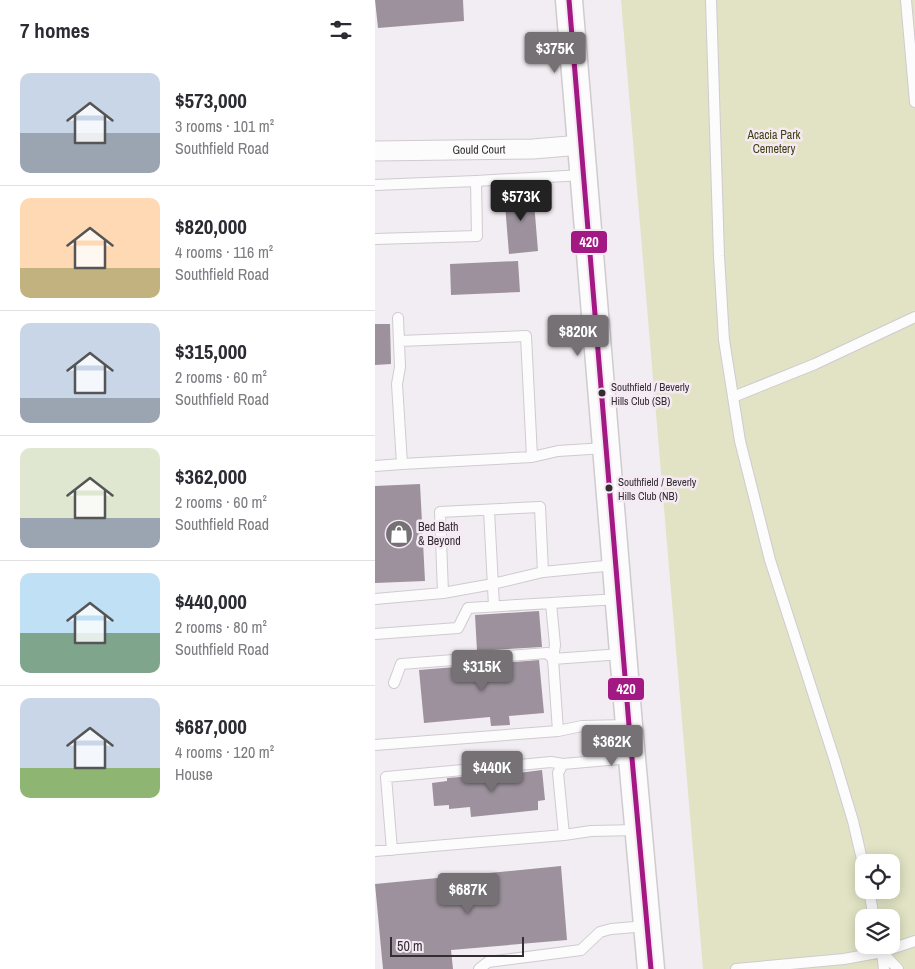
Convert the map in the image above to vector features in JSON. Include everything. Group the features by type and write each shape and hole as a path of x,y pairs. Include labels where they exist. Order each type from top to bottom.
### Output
{"main road":[{"path":"569,0 651,969"}],"street":[{"name":"Gould Court","path":"375,151 533,149 581,145"}],"lane":[{"path":"711,0 719,256 724,340 740,441 770,560 837,767 861,854"},
{"path":"906,0 915,102"},
{"path":"375,184 475,181 584,174"},
{"path":"375,239 477,236 475,181"},
{"path":"733,397 815,364 915,317"},
{"path":"398,318 400,367 397,384 401,464"},
{"path":"399,341 526,336 532,457"},
{"path":"375,466 532,457 558,451 607,448"},
{"path":"443,593 440,512 539,507 543,572"},
{"path":"489,510 494,606"},
{"path":"375,599 443,593 543,572 616,565"},
{"path":"375,634 458,628 468,608 619,599"},
{"path":"551,603 555,645 553,659 558,731"},
{"path":"395,683 401,664 547,653 553,659 623,654"},
{"path":"375,745 558,731 582,726 629,724"},
{"path":"392,850 386,777 551,762 563,764 632,758"},
{"path":"563,764 558,773 565,836"},
{"path":"375,851 565,836 591,831 639,830"},
{"path":"479,969 488,962 581,950 600,932 611,929 648,926"},
{"path":"900,944 915,940"},
{"path":"736,969 843,959 862,954"},
{"path":"882,954 884,969"},
{"path":"885,954 898,969"}],"green space":[{"name":"Acacia Park Cemetery","path":"621,0 915,0 915,969 703,969"}],"building":[{"path":"375,0 463,0 464,21 378,28"},
{"path":"533,190 538,251 509,254 504,192"},
{"path":"518,261 520,292 451,295 450,264"},
{"path":"375,324 390,324 391,364 375,365"},
{"name":"Bed Bath & Beyond","path":"420,484 425,581 375,583 375,486"},
{"path":"539,611 542,647 477,651 475,615"},
{"path":"539,660 544,713 509,716 510,725 491,726 490,717 424,723 419,670"},
{"path":"542,770 545,800 538,801 538,810 471,817 470,807 449,809 449,805 434,806 432,783 447,781 447,778 487,775 487,777"},
{"path":"561,866 567,940 451,950 453,969 383,969 375,884"}],"transit line":[{"name":"420","path":"569,0 651,969"}],"place":[{"name":"Southfield / Beverly Hills Club (SB)","path":"602,393"},
{"name":"Southfield / Beverly Hills Club (NB)","path":"609,488"},
{"name":"Bed Bath & Beyond","path":"399,534"}]}
